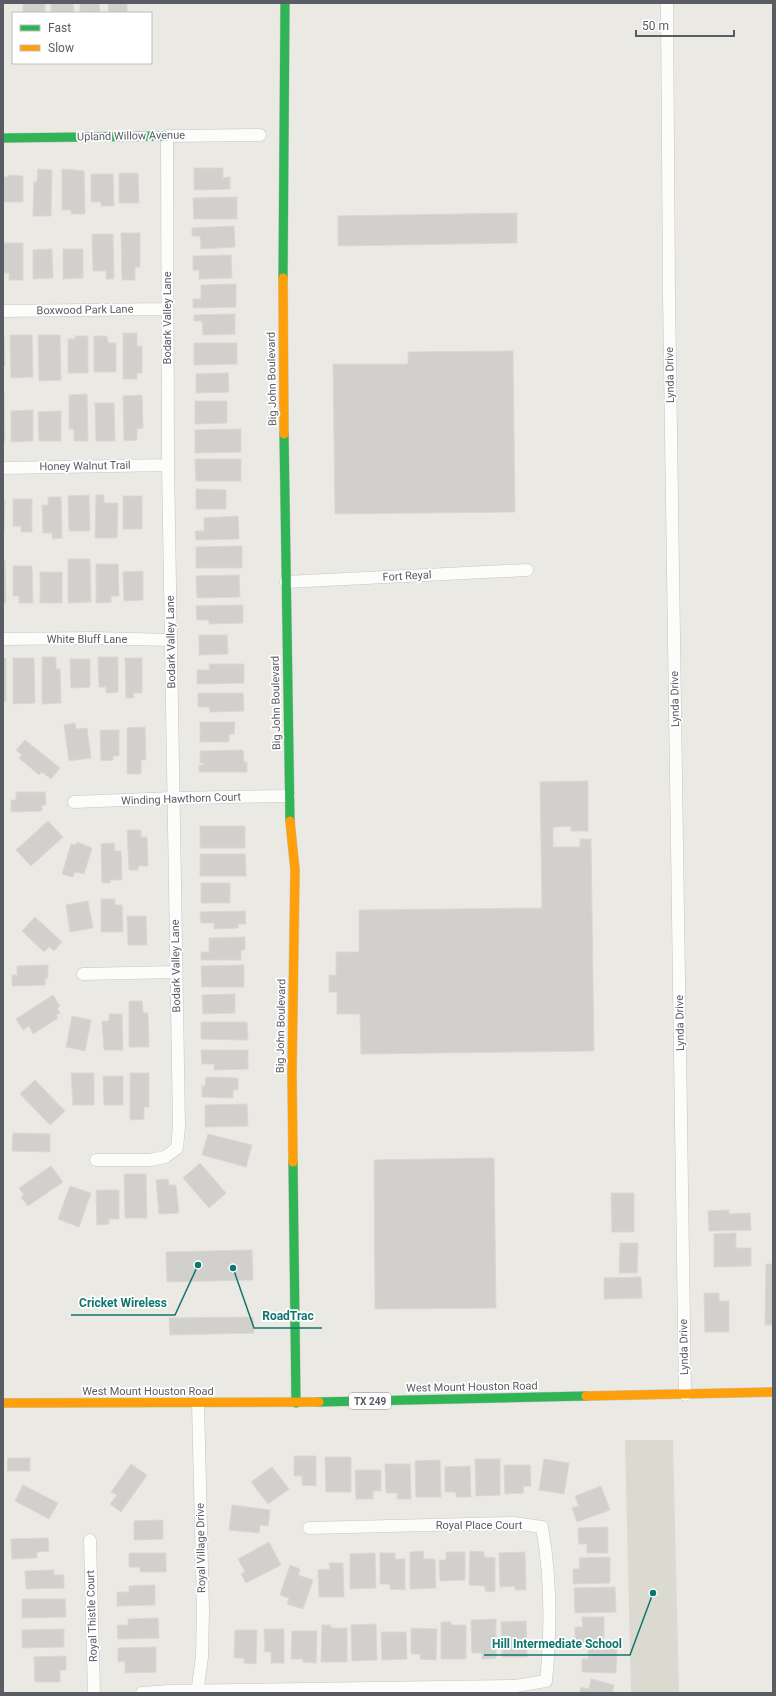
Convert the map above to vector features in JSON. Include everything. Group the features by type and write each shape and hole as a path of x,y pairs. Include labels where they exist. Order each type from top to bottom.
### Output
{"street":[{"name":"Big John Boulevard","path":"284,3 283,325 289,796 295,870 292,1074 296,1403"},
{"name":"Lynda Drive","path":"667,3 669,311 685,1395"},
{"name":"Upland Willow Avenue","path":"3,138 260,135"},
{"name":"Bodark Valley Lane","path":"96,1160 150,1160 165,1156 177,1148 179,1126 168,465 167,136"},
{"name":"Boxwood Park Lane","path":"3,311 167,309"},
{"name":"Honey Walnut Trail","path":"3,468 168,465"},
{"name":"Fort Reyal","path":"286,582 527,570"},
{"name":"White Bluff Lane","path":"3,639 95,638 171,640"},
{"name":"Winding Hawthorn Court","path":"74,802 173,798 289,796"},
{"path":"83,974 176,972"},
{"name":"West Mount Houston Road","path":"3,1403 296,1403 773,1392"},
{"name":"Royal Village Drive","path":"197,1692 202,1657 203,1610 198,1403"},
{"name":"Royal Place Court","path":"197,1692 516,1686 546,1681 549,1649 548,1557 542,1527 514,1523 309,1528"},
{"name":"Royal Thistle Court","path":"90,1540 94,1693"},
{"path":"142,1693 197,1692"}],"shaded area":[{"path":"625,1440 673,1440 679,1693 631,1693"}],"building":[{"path":"23,3 45,3 45,12 23,12"},
{"path":"51,3 73,3 74,12 51,12"},
{"path":"80,3 99,3 100,12 80,12"},
{"path":"108,3 127,3 127,12 109,12"},
{"path":"194,168 223,168 223,178 230,177 230,189 194,190"},
{"path":"38,169 52,170 51,216 33,216 34,182 37,182"},
{"path":"62,169 84,171 85,214 71,214 71,210 62,210"},
{"path":"119,173 138,173 139,203 119,203"},
{"path":"91,174 113,174 114,206 101,206 101,202 91,202"},
{"path":"8,175 23,176 23,202 3,202 3,177 8,177"},
{"path":"237,197 237,219 194,219 193,198"},
{"path":"517,213 517,243 338,246 338,216"},
{"path":"234,226 235,247 201,249 200,236 192,236 192,228"},
{"path":"121,233 140,233 140,267 135,267 135,280 122,280"},
{"path":"92,234 113,234 114,279 106,279 106,271 93,271"},
{"path":"3,243 23,243 23,280 9,280 9,273 3,273"},
{"path":"52,249 53,278 33,279 33,250"},
{"path":"63,249 83,249 83,278 63,279"},
{"path":"231,255 232,278 199,279 199,270 193,270 193,256"},
{"path":"236,284 236,307 193,308 193,299 201,299 201,285"},
{"path":"235,314 235,334 203,335 202,321 194,321 194,315"},
{"path":"123,333 137,333 137,346 142,346 142,373 137,373 137,379 123,379"},
{"path":"10,335 32,335 33,377 11,378"},
{"path":"38,335 60,335 61,380 39,381"},
{"path":"4,336 5,366 3,366"},
{"path":"75,336 88,336 88,373 68,373 68,339 76,339"},
{"path":"94,336 107,336 108,343 116,343 116,372 94,372"},
{"path":"194,343 237,343 237,364 194,365"},
{"path":"513,351 515,512 335,514 333,364 408,364 408,352"},
{"path":"228,373 229,392 196,393 196,374"},
{"path":"4,392 5,441 3,441"},
{"path":"87,394 88,441 74,441 74,429 69,429 69,395"},
{"path":"142,395 143,428 137,429 137,440 124,441 123,396"},
{"path":"195,401 227,401 227,423 195,424"},
{"path":"95,403 114,403 115,441 96,441"},
{"path":"33,410 33,441 11,442 11,411"},
{"path":"61,411 61,441 39,441 38,412"},
{"path":"241,429 241,452 195,453 195,430"},
{"path":"195,459 241,459 241,481 196,481"},
{"path":"196,489 226,490 226,509 196,509"},
{"path":"89,495 90,531 69,531 68,496"},
{"path":"96,495 104,495 104,503 118,503 117,538 95,538"},
{"path":"123,496 142,496 142,529 123,529"},
{"path":"48,497 61,497 62,538 52,539 52,533 43,533 42,505 48,505"},
{"path":"13,499 32,499 32,532 21,532 21,526 13,526"},
{"path":"3,500 5,500 4,533 3,533"},
{"path":"238,516 239,539 196,540 195,531 204,531 204,518"},
{"path":"242,546 242,568 196,568 196,547"},
{"path":"68,559 90,559 91,602 68,603"},
{"path":"3,560 5,560 6,603 3,603"},
{"path":"96,564 118,564 119,596 111,596 111,602 96,603"},
{"path":"13,566 32,566 33,603 19,603 19,596 13,596"},
{"path":"143,571 143,600 124,601 123,572"},
{"path":"40,572 62,572 62,603 40,603"},
{"path":"239,575 240,597 197,598 196,576"},
{"path":"243,605 243,623 209,624 209,620 197,620 196,606"},
{"path":"199,635 227,635 228,654 199,655"},
{"path":"42,657 56,657 56,669 60,669 61,703 42,704"},
{"path":"98,657 118,657 118,692 106,693 106,687 99,687"},
{"path":"3,658 6,658 6,701 3,701"},
{"path":"13,658 34,658 35,703 13,704"},
{"path":"125,658 142,658 142,693 133,693 134,698 126,698"},
{"path":"70,659 90,659 90,687 71,688"},
{"path":"209,664 244,664 244,683 197,684 197,670 210,670"},
{"path":"198,693 243,693 244,711 210,712 209,707 198,707"},
{"path":"200,722 235,722 234,734 229,734 229,742 200,742"},
{"path":"75,723 76,729 87,728 91,758 69,761 64,725"},
{"path":"145,727 146,760 141,760 141,774 127,774 127,728"},
{"path":"100,730 119,730 119,756 113,756 113,760 101,761"},
{"path":"25,740 60,768 51,779 42,772 39,775 19,758 22,755 16,750"},
{"path":"243,750 244,762 247,762 247,772 199,772 199,765 203,765 203,763 200,763 200,751"},
{"path":"588,781 588,831 571,831 571,826 553,827 553,847 580,847 580,839 591,839 594,1051 361,1054 360,1014 337,1014 337,992 329,992 329,975 336,975 336,952 359,952 359,910 542,908 540,782"},
{"path":"16,792 45,792 46,805 42,805 42,811 11,812 11,800 16,800"},
{"path":"48,821 63,837 31,866 16,850"},
{"path":"200,826 245,826 245,848 200,848"},
{"path":"127,830 141,830 141,837 147,837 148,866 138,866 138,870 129,870"},
{"path":"77,842 92,848 84,874 75,872 73,877 62,874 71,844 76,845"},
{"path":"114,843 115,851 121,851 122,880 110,880 110,883 102,883 101,844"},
{"path":"200,854 245,854 246,876 200,876"},
{"path":"201,883 230,883 230,903 201,903"},
{"path":"101,899 115,899 115,905 122,905 123,932 101,932"},
{"path":"88,901 93,928 70,932 66,905"},
{"path":"245,911 246,924 238,924 238,928 214,929 214,923 201,923 200,912"},
{"path":"127,916 146,916 147,945 128,945"},
{"path":"35,917 62,942 54,951 49,947 44,952 22,931"},
{"path":"245,937 245,950 241,950 241,960 201,960 201,952 209,952 209,938"},
{"path":"48,965 48,978 45,978 45,985 12,986 12,975 17,975 17,966"},
{"path":"244,965 244,987 202,987 201,966"},
{"path":"235,994 235,1013 203,1014 202,995"},
{"path":"53,995 60,1006 57,1008 60,1013 56,1015 58,1018 33,1034 29,1026 23,1030 16,1019"},
{"path":"129,1001 142,1001 143,1013 148,1013 149,1047 129,1047"},
{"path":"109,1014 122,1014 123,1050 104,1050 102,1021 109,1021"},
{"path":"72,1016 91,1020 85,1051 66,1047"},
{"path":"201,1022 247,1022 248,1040 201,1039"},
{"path":"201,1050 248,1050 248,1069 214,1070 214,1064 202,1064"},
{"path":"71,1073 94,1073 94,1105 73,1105"},
{"path":"130,1073 149,1073 149,1107 144,1107 144,1119 130,1120"},
{"path":"103,1076 123,1076 123,1105 104,1105"},
{"path":"206,1077 238,1078 238,1090 233,1090 233,1098 202,1097 202,1086 205,1086"},
{"path":"35,1080 65,1111 50,1125 20,1094"},
{"path":"247,1104 248,1126 205,1127 205,1105"},
{"path":"13,1133 50,1134 50,1152 12,1151"},
{"path":"208,1134 252,1145 246,1167 202,1155"},
{"path":"494,1158 496,1308 375,1309 374,1160"},
{"path":"200,1163 226,1193 209,1208 183,1178"},
{"path":"51,1166 63,1182 28,1206 21,1197 24,1195 19,1188"},
{"path":"124,1174 146,1174 147,1218 125,1218"},
{"path":"168,1179 169,1185 176,1185 179,1213 159,1214 156,1180"},
{"path":"70,1186 91,1193 79,1227 58,1219"},
{"path":"96,1190 119,1190 119,1219 109,1219 109,1224 97,1225"},
{"path":"611,1193 634,1193 634,1232 612,1232"},
{"path":"729,1210 729,1214 750,1213 751,1230 709,1231 708,1211"},
{"path":"736,1233 736,1248 751,1248 751,1266 714,1267 714,1234"},
{"path":"620,1243 638,1243 637,1273 619,1273"},
{"path":"252,1250 253,1280 167,1282 166,1252"},
{"path":"766,1264 773,1264 773,1325 765,1325"},
{"path":"641,1277 642,1298 604,1299 604,1278"},
{"path":"704,1293 719,1293 719,1301 729,1301 729,1332 705,1332"},
{"path":"253,1317 254,1333 170,1335 169,1318"},
{"path":"294,1456 316,1456 316,1486 302,1485 302,1476 294,1476"},
{"path":"325,1457 351,1457 351,1492 326,1492"},
{"path":"8,1458 30,1458 30,1471 7,1471"},
{"path":"475,1459 500,1459 500,1495 476,1496"},
{"path":"544,1459 569,1463 564,1494 539,1490"},
{"path":"440,1460 441,1497 416,1497 415,1461"},
{"path":"131,1464 147,1475 121,1512 110,1504 117,1495 111,1492"},
{"path":"385,1464 410,1464 411,1499 397,1499 397,1493 386,1493"},
{"path":"504,1465 530,1465 531,1486 523,1486 524,1493 505,1494"},
{"path":"470,1466 471,1497 456,1497 456,1492 445,1492 445,1467"},
{"path":"272,1467 289,1489 268,1504 251,1482"},
{"path":"355,1470 381,1470 381,1491 373,1491 373,1499 356,1499"},
{"path":"23,1485 58,1503 49,1519 15,1501"},
{"path":"601,1486 610,1510 577,1522 572,1508 579,1506 575,1496"},
{"path":"232,1505 270,1510 268,1526 260,1525 259,1533 229,1530"},
{"path":"163,1520 163,1539 134,1540 134,1521"},
{"path":"608,1527 608,1553 587,1553 587,1544 579,1544 578,1528"},
{"path":"48,1538 49,1551 37,1552 37,1558 12,1559 11,1539"},
{"path":"269,1542 281,1565 246,1583 241,1574 245,1572 238,1559"},
{"path":"423,1551 424,1559 435,1559 436,1588 410,1589 410,1552"},
{"path":"470,1551 484,1552 484,1557 495,1558 495,1592 485,1591 485,1586 469,1585"},
{"path":"446,1552 465,1552 465,1580 440,1581 439,1560 446,1560"},
{"path":"525,1552 526,1590 515,1590 515,1586 500,1587 499,1553"},
{"path":"129,1553 166,1553 166,1572 140,1572 140,1567 129,1567"},
{"path":"375,1553 376,1588 350,1589 350,1554"},
{"path":"380,1553 395,1553 395,1559 405,1559 405,1590 390,1589 390,1584 380,1584"},
{"path":"610,1557 610,1583 573,1584 573,1569 580,1569 579,1558"},
{"path":"329,1563 343,1563 344,1597 319,1597 318,1570 330,1569"},
{"path":"290,1565 300,1569 298,1575 313,1580 303,1609 287,1604 289,1598 280,1595"},
{"path":"54,1570 54,1575 64,1575 64,1588 26,1589 25,1571"},
{"path":"155,1585 155,1605 117,1606 117,1592 129,1592 129,1586"},
{"path":"615,1587 616,1612 575,1613 574,1588"},
{"path":"22,1599 65,1599 66,1617 22,1618"},
{"path":"582,1617 604,1617 604,1642 575,1643 575,1627 583,1627"},
{"path":"158,1618 159,1638 118,1639 117,1625 128,1625 128,1619"},
{"path":"496,1619 496,1658 482,1659 482,1653 472,1653 471,1620"},
{"path":"526,1621 527,1657 502,1657 501,1622"},
{"path":"441,1622 451,1622 451,1625 466,1625 466,1659 441,1659"},
{"path":"376,1624 377,1660 352,1661 351,1625"},
{"path":"322,1625 331,1625 331,1628 347,1628 347,1662 321,1662"},
{"path":"411,1628 437,1629 436,1660 420,1659 420,1654 411,1654"},
{"path":"64,1629 64,1647 22,1648 22,1630"},
{"path":"264,1629 284,1629 284,1663 271,1663 271,1652 265,1652"},
{"path":"235,1630 257,1630 256,1664 244,1663 244,1658 234,1658"},
{"path":"292,1631 317,1631 316,1663 303,1662 303,1659 291,1659"},
{"path":"381,1632 406,1632 407,1659 382,1660"},
{"path":"156,1647 156,1672 125,1673 125,1661 118,1662 118,1648"},
{"path":"588,1647 617,1647 616,1673 582,1672 582,1659 588,1659"},
{"path":"66,1656 66,1670 60,1670 60,1682 35,1682 34,1657"},
{"path":"591,1679 614,1685 612,1693 579,1693 581,1687 589,1689"}],"traffic: fast":[{"path":"283,278 285,3"},
{"path":"3,138 167,136"},
{"path":"284,434 290,821"},
{"path":"293,1162 296,1403"},
{"path":"319,1402 586,1396"}],"traffic: slow":[{"path":"283,278 284,434"},
{"path":"290,821 295,870 292,1073 293,1162"},
{"path":"586,1396 773,1392"},
{"path":"3,1403 319,1402"}],"place":[{"name":"Cricket Wireless","path":"198,1265"},
{"name":"RoadTrac","path":"233,1268"},
{"name":"Hill Intermediate School","path":"653,1593"}]}
